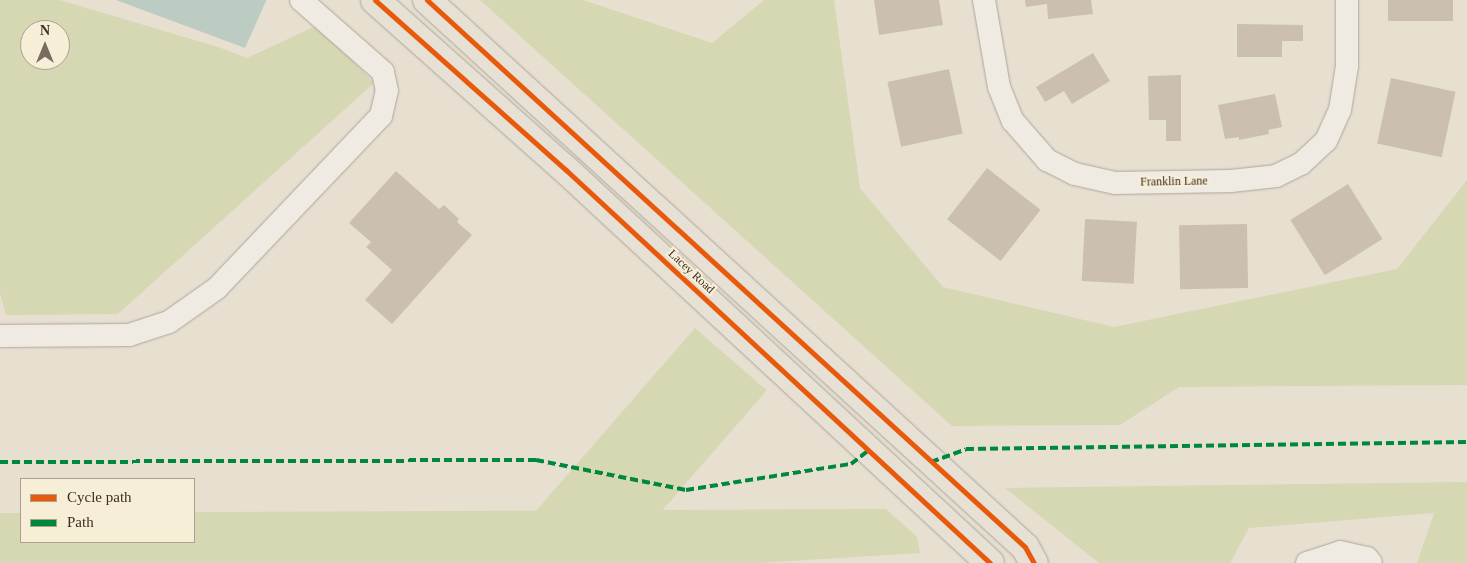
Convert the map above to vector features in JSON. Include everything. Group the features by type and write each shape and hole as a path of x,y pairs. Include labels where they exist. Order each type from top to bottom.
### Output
{"main road":[{"name":"Lacey Road","path":"375,0 566,170 990,563"},
{"name":"Lacey Road","path":"427,0 584,146 1025,547 1034,563"},
{"path":"566,170 584,146"},
{"path":"661,258 682,235"}],"street":[{"path":"0,336 129,335 169,322 217,288 381,116 387,91 382,72 301,0"},
{"name":"Franklin Lane","path":"984,0 999,87 1013,121 1046,160 1075,174 1115,183 1231,181 1276,176 1301,164 1326,141 1340,110 1347,66 1347,0"},
{"path":"1307,563 1340,552 1367,558 1371,563"}],"green space":[{"path":"0,0 60,0 221,48 247,58 318,25 374,83 118,314 6,315 0,293"},
{"path":"480,0 583,0 712,43 764,0 834,0 860,188 943,287 1114,327 1397,269 1467,180 1467,385 1179,387 1120,425 952,426"},
{"path":"695,328 767,390 617,563 491,563"},
{"path":"1467,482 1467,563 1417,563 1434,513 1249,528 1230,563 1099,563 1005,488"},
{"path":"886,509 917,537 920,553 759,563 0,563 0,513 20,513 20,543 195,543 195,512"}],"shaded area":[{"path":"116,0 266,0 266,1 245,48"}],"building":[{"path":"874,0 939,0 943,25 879,35"},
{"path":"1025,0 1091,0 1093,14 1048,19 1047,4 1026,7"},
{"path":"1388,0 1453,0 1453,21 1388,21"},
{"path":"1237,24 1303,25 1303,41 1282,41 1282,57 1237,57"},
{"path":"1093,53 1110,81 1072,104 1064,91 1045,102 1036,87"},
{"path":"949,69 963,134 901,147 887,82"},
{"path":"1181,75 1181,141 1166,141 1166,120 1149,120 1148,76"},
{"path":"1391,78 1456,92 1442,157 1377,144"},
{"path":"1275,94 1282,127 1268,130 1269,134 1239,140 1239,137 1225,139 1218,105"},
{"path":"987,168 1041,210 1001,261 947,219"},
{"path":"396,171 439,209 444,205 459,219 457,222 472,235 392,324 365,300 392,270 366,247 371,242 349,223"},
{"path":"1348,184 1382,239 1325,275 1290,220"},
{"path":"1085,219 1137,222 1134,284 1082,281"},
{"path":"1247,224 1248,288 1180,289 1179,225"}],"marked path":[{"path":"931,462 966,449 1467,442"},
{"path":"0,462 536,460 686,490 851,464 869,450"}],"cycle path":[{"path":"375,0 566,170 990,563"},
{"path":"427,0 1025,547 1034,563"}]}
